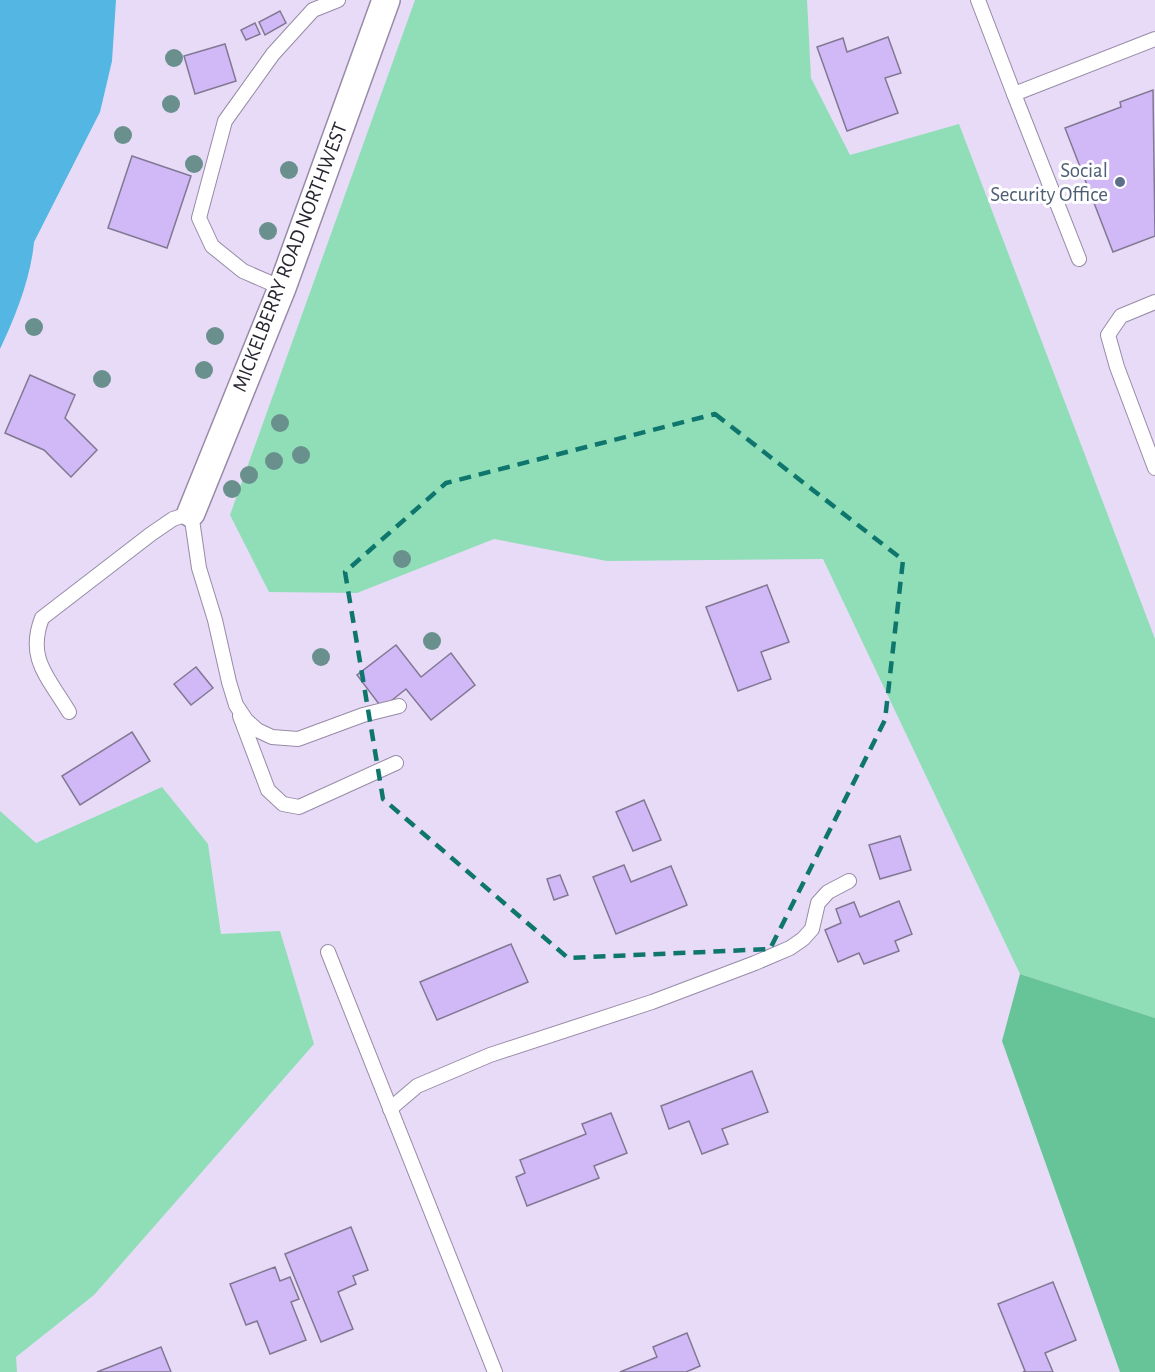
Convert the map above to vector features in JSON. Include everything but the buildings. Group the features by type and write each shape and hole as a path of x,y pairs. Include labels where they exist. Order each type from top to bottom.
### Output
{"street":[{"name":"MICKELBERRY ROAD NORTHWEST","path":"191,513 282,288 386,0"}],"lane":[{"path":"282,288 243,271 212,246 199,218 225,121 273,54 313,10 338,0"},
{"path":"978,0 1079,259"},
{"path":"1014,94 1155,39"},
{"path":"1155,302 1121,315 1108,334 1117,367 1155,468"},
{"path":"69,712 36,658 36,634 42,618 151,534 173,519 191,513 199,568 236,705 268,790 283,804 298,807 396,763"},
{"path":"236,705 246,720 257,730 286,740 310,736 363,715 399,706"},
{"path":"390,1109 417,1086 490,1054 652,1002 790,948 812,929 818,903 828,892 849,881"},
{"path":"328,952 495,1372"}],"highlighted area":[{"path":"715,414 903,560 885,720 770,949 568,958 383,799 345,572 446,483"}],"green space":[{"path":"415,0 807,0 811,78 850,155 959,124 1155,639 1155,1018 1020,974 823,559 607,561 494,539 357,593 269,592 230,515"},
{"path":"162,787 208,844 221,934 280,931 314,1044 94,1295 16,1357 17,1372 0,1372 0,811 36,843"},
{"path":"1020,974 1155,1018 1155,1372 1120,1372 1002,1041"}],"water":[{"path":"0,0 116,0 112,61 100,112 34,242 30,269 22,297 0,349"}],"place":[{"name":"Social Security Office","path":"1120,182"}]}
